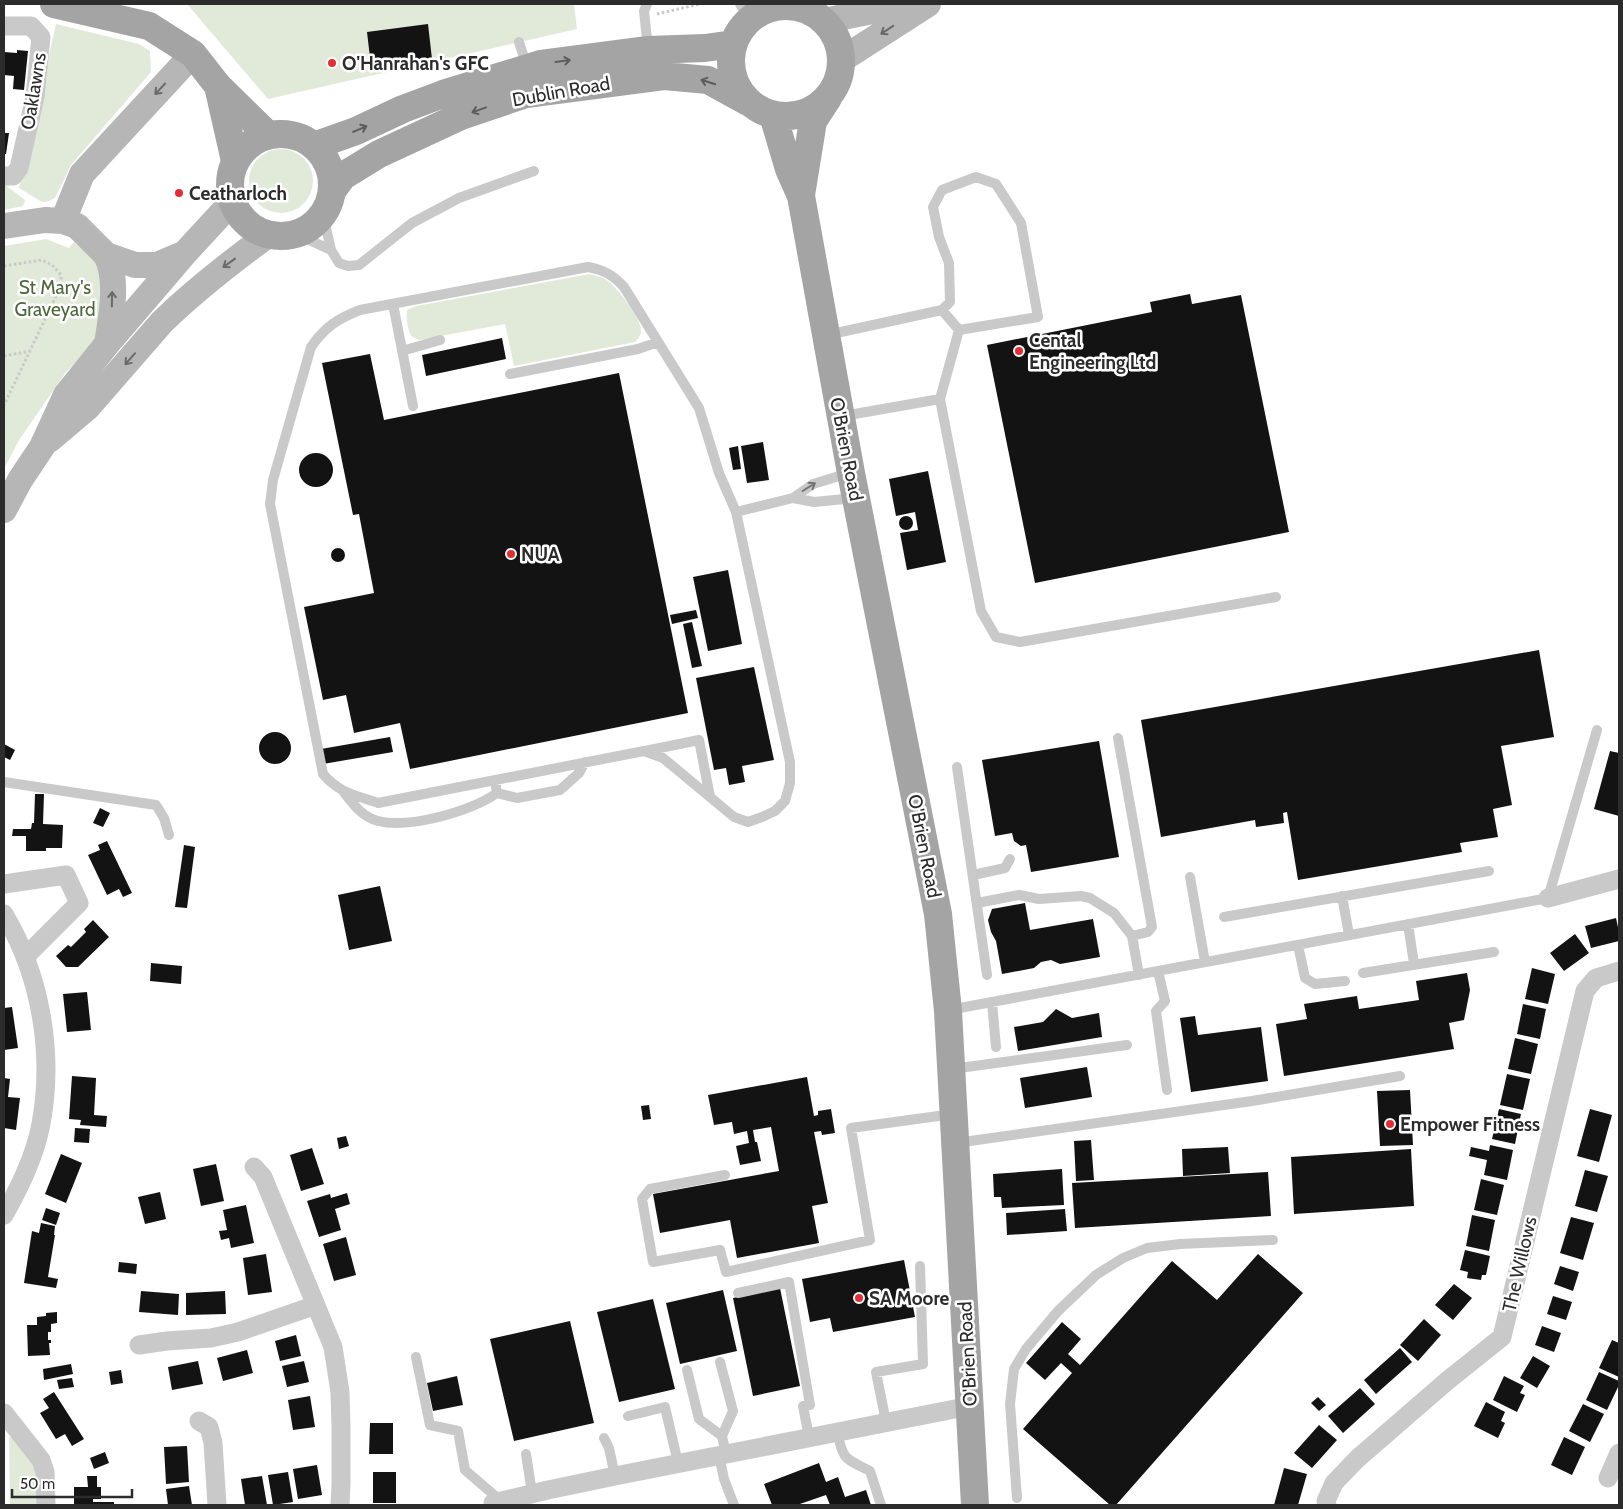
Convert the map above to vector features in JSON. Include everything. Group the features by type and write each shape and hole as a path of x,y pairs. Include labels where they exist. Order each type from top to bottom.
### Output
{"main road":[{"path":"54,4 149,26 192,54 218,86 268,135"},
{"path":"824,21 906,4"},
{"path":"841,60 928,4"},
{"path":"792,5 810,12 824,21 833,32 839,46 841,60 839,78 830,94 819,105 805,113 789,116 773,115 760,110 748,102 738,90 732,75 733,44 740,31 745,12 762,11 792,5"},
{"name":"Dublin Road","path":"314,146 356,131 403,109 443,94 542,64 648,50 705,48 733,44"},
{"path":"63,221 82,174 192,54"},
{"name":"Dublin Road","path":"327,203 342,176 379,154 461,116 526,94 664,76 708,80 748,102"},
{"path":"218,86 235,161"},
{"name":"O'Brien Road","path":"801,196 813,121 830,94"},
{"name":"O'Brien Road","path":"773,115 789,169 801,196 854,485 938,914 948,1010 975,1505"},
{"path":"284,134 300,137 314,146 325,159 331,174 327,203 311,226 296,234 282,236 268,234 253,228 240,217 232,202 229,188 230,174 235,161 243,149 254,140 268,135 284,134"},
{"path":"4,510 20,480 42,447 66,394 184,254 232,202"},
{"path":"4,226 45,220 63,221 78,226 108,259 153,291 175,310"},
{"path":"42,447 88,407 162,322 218,271 268,234"},
{"path":"108,259 135,265 156,265 184,254"},
{"path":"107,344 113,302 108,259"}],"street":[{"name":"Oaklawns","path":"4,26 31,26 41,37 35,97 19,168 13,176 4,176"},
{"path":"4,884 66,875 79,902 25,957"},
{"path":"1548,898 1619,879"},
{"path":"4,914 14,931 34,983 43,1025 46,1061 41,1125 30,1162 4,1215"},
{"name":"The Willows","path":"1327,1505 1326,1500 1334,1483 1361,1455 1447,1381 1502,1337 1585,993 1596,978 1619,971"},
{"path":"254,1167 263,1177 333,1347 337,1365 341,1427 340,1505"},
{"path":"139,1345 211,1338 238,1332 316,1305"},
{"path":"495,1503 532,1493 678,1463 722,1448 809,1437 970,1406"},
{"path":"4,1413 41,1460 45,1472 46,1505"},
{"path":"199,1421 209,1427 217,1505"},
{"path":"1608,1478 1619,1453"}],"lane":[{"path":"647,4 644,17 648,50"},
{"path":"519,42 528,68"},
{"path":"327,203 331,250 339,263 348,266 359,265 412,223 443,206 459,198 534,171"},
{"path":"826,335 942,310 950,302 949,263 939,237 933,207 942,190 976,177 996,184 1021,223 1038,317 959,330"},
{"path":"296,234 331,250"},
{"path":"644,751 663,758 734,817 748,822 775,811 785,801 790,784 790,762 736,512 719,473 699,408 624,287 614,276 603,270 588,267 360,310 338,319 320,334 310,347 272,480 270,504 322,774 332,785 378,803 699,740 710,797"},
{"path":"393,304 413,406"},
{"path":"942,310 959,330"},
{"path":"959,330 940,399 981,611 996,637 1020,642 1276,598"},
{"path":"402,351 440,340"},
{"path":"510,374 638,349 658,342"},
{"path":"841,416 940,399"},
{"path":"736,512 793,498 813,484 854,485"},
{"path":"793,498 814,502 854,485"},
{"path":"948,1010 1548,898 1597,730"},
{"path":"1118,738 1152,927 1148,932 1132,936"},
{"path":"344,791 357,810 377,821 397,823 434,819 485,801 497,793 517,798 560,790 580,773 586,762"},
{"path":"957,767 987,975"},
{"path":"495,780 497,793"},
{"path":"4,782 156,805 164,818 169,835"},
{"path":"973,875 1005,868 1010,859"},
{"path":"1224,917 1489,871"},
{"path":"1190,876 1205,962"},
{"path":"977,903 1019,895 1039,899 1081,896 1090,898 1114,914 1132,936 1139,975"},
{"path":"1342,896 1349,936"},
{"path":"1408,924 1414,964"},
{"path":"1298,945 1305,978 1315,984 1345,980"},
{"path":"1363,973 1494,952"},
{"path":"1158,971 1165,1001 1156,1011 1166,1090"},
{"path":"992,1002 996,1047"},
{"path":"951,1069 1127,1045"},
{"path":"955,1143 1252,1101 1400,1076"},
{"path":"725,1175 650,1189 642,1199 653,1262 720,1250 726,1272 870,1240 852,1128 954,1114"},
{"path":"1017,1498 1010,1404 1014,1369 1026,1349 1058,1311 1096,1275 1123,1258 1147,1248 1180,1244 1273,1240"},
{"path":"886,1422 876,1372 923,1364 920,1266"},
{"path":"738,1293 790,1282 810,1405 803,1406 809,1437"},
{"path":"416,1357 430,1425 458,1431 465,1470 495,1503"},
{"path":"720,1362 733,1411 722,1448 724,1479 734,1505"},
{"path":"687,1370 699,1418 722,1448"},
{"path":"628,1416 666,1407 678,1463"},
{"path":"837,1431 844,1457 870,1471 881,1505"},
{"path":"604,1438 615,1476"},
{"path":"526,1454 532,1493"}],"path":[{"path":"644,17 700,4"},
{"path":"4,266 42,260 52,265 61,275 61,285 4,405"},
{"path":"4,356 30,351"}],"green space":[{"name":"O'Hanrahan's GFC","path":"187,4 574,4 577,29 268,99"},
{"path":"56,24 139,44 150,51 151,72 71,165 55,198 42,202 19,188"},
{"path":"281,149 299,155 307,163 313,181 307,199 299,207 281,213 263,207 255,199 249,181 255,163 263,155"},
{"path":"4,184 25,200 23,206 4,210"},
{"name":"St Mary's Graveyard","path":"46,239 69,248 74,242 104,270 95,343 66,372 19,440 4,469 4,246"},
{"path":"590,274 602,277 610,282 633,311 641,331 635,342 514,366 505,324 419,340 411,336 407,320 407,310 416,306"},
{"path":"17,1436 38,1473 40,1505 10,1505 9,1438"}],"building":[{"path":"428,24 432,59 371,66 367,32"},
{"path":"17,50 28,51 24,90 13,89 14,76 4,75 4,52 17,53"},
{"path":"4,133 9,133 6,154 4,154"},
{"path":"1190,294 1192,304 1241,295 1289,532 1035,583 987,345 1152,312 1150,302"},
{"path":"502,338 506,359 426,376 422,355"},
{"name":"NUA","path":"370,354 384,420 619,373 688,713 410,769 400,723 354,733 346,695 323,700 304,607 374,593 359,514 353,515 322,363"},
{"path":"763,442 769,480 747,483 741,446"},
{"path":"738,446 741,469 733,470 729,448"},
{"path":"316,453 328,458 333,470 328,482 316,487 304,482 299,470 304,458"},
{"path":"928,471 946,562 907,570 900,533 918,530 915,512 896,516 889,479"},
{"path":"903,516 909,516 913,523 909,530 903,530 899,526 899,520"},
{"path":"335,548 341,548 345,555 341,562 335,562 331,558 331,552"},
{"path":"728,570 742,644 708,651 693,577"},
{"path":"696,610 698,618 672,624 670,615"},
{"path":"692,622 702,666 692,668 683,624"},
{"path":"1539,650 1554,737 1501,746 1512,805 1493,809 1498,837 1460,843 1462,852 1298,880 1287,812 1283,813 1284,823 1256,827 1255,820 1161,837 1141,720"},
{"path":"754,667 774,760 742,766 745,782 729,785 726,768 714,770 696,678"},
{"path":"275,732 287,736 291,748 287,760 275,764 263,760 259,748 263,736"},
{"path":"390,737 393,752 323,764 321,749"},
{"path":"1099,741 1119,857 1031,872 1026,845 1021,846 1014,841 1012,833 995,836 982,760"},
{"path":"4,744 15,750 10,760 4,757"},
{"path":"1610,751 1619,753 1619,816 1594,809"},
{"path":"35,794 44,794 43,824 63,825 62,848 46,848 46,851 26,851 26,836 12,836 13,829 31,829 32,823 34,823"},
{"path":"100,808 110,813 103,827 93,823"},
{"path":"107,841 132,893 123,897 119,889 107,895 88,855 100,850 98,845"},
{"path":"184,845 195,847 187,908 175,907"},
{"path":"380,886 392,941 349,950 338,895"},
{"path":"1025,903 1030,930 1093,919 1100,957 1060,964 1051,960 1041,962 1034,968 1002,974 996,941 988,920 992,909"},
{"path":"1616,918 1619,941 1591,948 1585,926"},
{"path":"93,920 109,937 78,967 66,967 56,956 68,945 71,947 86,932 84,929"},
{"path":"1575,934 1589,953 1564,971 1550,953"},
{"path":"151,963 182,966 181,984 150,981"},
{"path":"1532,968 1555,974 1548,1004 1525,999"},
{"path":"1467,973 1470,990 1464,1020 1449,1023 1454,1049 1284,1076 1276,1024 1307,1019 1304,1004 1357,996 1359,1009 1419,1000 1416,981"},
{"path":"87,992 91,1030 67,1032 63,994"},
{"path":"1523,1004 1546,1009 1540,1039 1517,1034"},
{"path":"12,1007 18,1048 4,1050 4,1008"},
{"path":"1056,1009 1072,1018 1099,1013 1102,1037 1018,1051 1014,1027 1043,1022"},
{"path":"1195,1016 1198,1035 1261,1027 1268,1081 1191,1092 1180,1018"},
{"path":"1515,1038 1538,1044 1531,1074 1508,1069"},
{"path":"1087,1067 1092,1097 1025,1108 1020,1078"},
{"path":"1507,1074 1530,1079 1523,1110 1500,1105"},
{"path":"72,1076 96,1078 94,1115 107,1116 106,1127 80,1125 81,1120 69,1119"},
{"path":"807,1077 814,1116 818,1115 818,1111 831,1109 835,1133 822,1135 821,1131 814,1132 828,1203 812,1206 819,1243 737,1258 730,1220 660,1233 653,1194 779,1171 771,1127 753,1130 761,1161 740,1165 736,1146 749,1143 747,1131 734,1134 732,1122 714,1125 708,1095"},
{"path":"4,1078 10,1079 8,1097 20,1098 16,1130 4,1128"},
{"path":"1410,1090 1413,1145 1380,1146 1377,1091"},
{"path":"649,1105 651,1119 643,1120 641,1106"},
{"path":"1499,1109 1521,1114 1515,1144 1492,1139"},
{"path":"1590,1109 1612,1115 1599,1162 1577,1156"},
{"path":"75,1128 90,1129 89,1143 74,1142"},
{"path":"346,1136 349,1146 339,1149 337,1138"},
{"path":"1091,1140 1094,1180 1076,1181 1074,1141"},
{"path":"1490,1145 1513,1150 1507,1180 1484,1175 1487,1160 1469,1156 1471,1147 1489,1151"},
{"path":"1228,1147 1230,1173 1183,1176 1182,1149"},
{"path":"312,1148 324,1184 301,1191 290,1155"},
{"path":"1411,1149 1414,1206 1294,1214 1291,1157"},
{"path":"61,1154 82,1163 66,1203 45,1194"},
{"path":"216,1164 224,1201 201,1206 193,1169"},
{"path":"1062,1169 1064,1205 1002,1208 1001,1197 994,1197 993,1174"},
{"path":"1585,1170 1608,1176 1597,1212 1575,1206"},
{"path":"1268,1172 1271,1216 1075,1228 1072,1183"},
{"path":"1481,1179 1504,1185 1497,1215 1474,1210"},
{"path":"160,1192 166,1219 145,1224 138,1197"},
{"path":"347,1193 350,1204 335,1209 341,1230 319,1237 307,1201 330,1194 331,1198"},
{"path":"246,1205 254,1243 231,1248 229,1238 221,1240 219,1231 227,1230 223,1210"},
{"path":"46,1208 60,1213 56,1225 42,1220"},
{"path":"1065,1209 1067,1231 1007,1235 1006,1213"},
{"path":"1472,1215 1495,1220 1489,1251 1466,1246"},
{"path":"1571,1217 1594,1223 1583,1260 1560,1253"},
{"path":"41,1223 55,1226 48,1277 58,1279 56,1288 24,1283 32,1231 39,1233"},
{"path":"346,1237 356,1275 334,1281 323,1244"},
{"path":"1465,1250 1490,1256 1486,1275 1482,1275 1481,1280 1467,1278 1468,1272 1460,1270"},
{"path":"266,1254 272,1292 248,1295 243,1258"},
{"path":"1258,1254 1303,1293 1116,1505 1110,1505 1023,1429 1072,1373 1061,1363 1045,1380 1026,1363 1062,1322 1081,1339 1068,1354 1080,1365 1172,1261 1217,1300"},
{"name":"SA Moore","path":"904,1260 915,1317 833,1332 830,1318 810,1322 802,1279"},
{"path":"119,1262 137,1264 136,1274 118,1272"},
{"path":"1560,1266 1579,1272 1573,1291 1554,1284"},
{"path":"1454,1284 1472,1298 1453,1320 1435,1305"},
{"path":"780,1288 800,1386 753,1396 733,1298"},
{"path":"723,1290 737,1351 680,1364 666,1303"},
{"path":"141,1291 179,1294 178,1315 139,1312"},
{"path":"225,1291 226,1314 186,1315 186,1293"},
{"path":"1553,1296 1572,1302 1566,1320 1547,1314"},
{"path":"653,1299 675,1389 619,1402 597,1312"},
{"path":"57,1312 57,1323 51,1324 51,1332 48,1332 48,1340 51,1340 51,1343 49,1343 50,1355 28,1356 27,1325 37,1325 37,1317 46,1316 46,1313"},
{"path":"1424,1319 1441,1335 1418,1361 1400,1345"},
{"path":"570,1321 594,1423 514,1441 490,1339"},
{"path":"1542,1326 1561,1333 1554,1352 1535,1345"},
{"path":"296,1335 301,1356 280,1361 275,1341"},
{"path":"1612,1340 1619,1343 1619,1377 1599,1368"},
{"path":"1400,1348 1412,1362 1376,1394 1364,1380"},
{"path":"247,1350 253,1373 223,1381 217,1358"},
{"path":"1533,1356 1550,1366 1537,1388 1520,1378"},
{"path":"198,1361 203,1384 172,1390 168,1367"},
{"path":"304,1361 309,1382 287,1387 282,1366"},
{"path":"71,1364 73,1374 44,1380 43,1369"},
{"path":"121,1370 123,1383 111,1385 109,1372"},
{"path":"1599,1372 1619,1381 1619,1385 1607,1410 1586,1400"},
{"path":"457,1376 463,1405 433,1411 427,1383"},
{"path":"1504,1376 1524,1386 1520,1393 1525,1395 1517,1412 1493,1400"},
{"path":"72,1378 74,1387 59,1389 57,1380"},
{"path":"1360,1388 1375,1404 1343,1433 1328,1416"},
{"path":"54,1392 84,1439 72,1446 65,1434 56,1439 40,1413 49,1408 43,1399"},
{"path":"310,1396 315,1427 293,1430 288,1400"},
{"path":"1318,1397 1326,1405 1319,1411 1311,1403"},
{"path":"1486,1402 1505,1412 1501,1421 1505,1423 1498,1438 1474,1426"},
{"path":"1583,1404 1604,1414 1590,1442 1569,1431"},
{"path":"370,1423 393,1423 393,1454 369,1454"},
{"path":"1319,1425 1337,1440 1312,1468 1294,1453"},
{"path":"1564,1437 1585,1447 1572,1475 1551,1465"},
{"path":"187,1446 189,1482 166,1484 164,1447"},
{"path":"105,1452 109,1463 94,1469 90,1458"},
{"path":"819,1463 826,1482 838,1477 845,1497 866,1490 871,1505 830,1505 826,1495 797,1505 772,1505 764,1484"},
{"path":"317,1465 322,1495 298,1499 293,1469"},
{"path":"1284,1468 1307,1474 1298,1505 1274,1505"},
{"path":"288,1472 293,1502 273,1505 268,1475"},
{"path":"373,1472 396,1472 396,1503 373,1503"},
{"path":"87,1476 97,1476 97,1487 101,1487 101,1499 93,1499 93,1502 114,1502 114,1505 74,1505 74,1487 88,1487"},
{"path":"262,1476 267,1505 245,1505 241,1479"},
{"path":"189,1486 192,1505 168,1505 166,1489"}],"place":[{"name":"O'Hanrahan's GFC","path":"332,63"},
{"name":"Ceatharloch","path":"179,193"},
{"name":"Cental Engineering Ltd","path":"1019,351"},
{"name":"NUA","path":"511,554"},
{"name":"Empower Fitness","path":"1390,1124"},
{"name":"SA Moore","path":"859,1298"}]}
